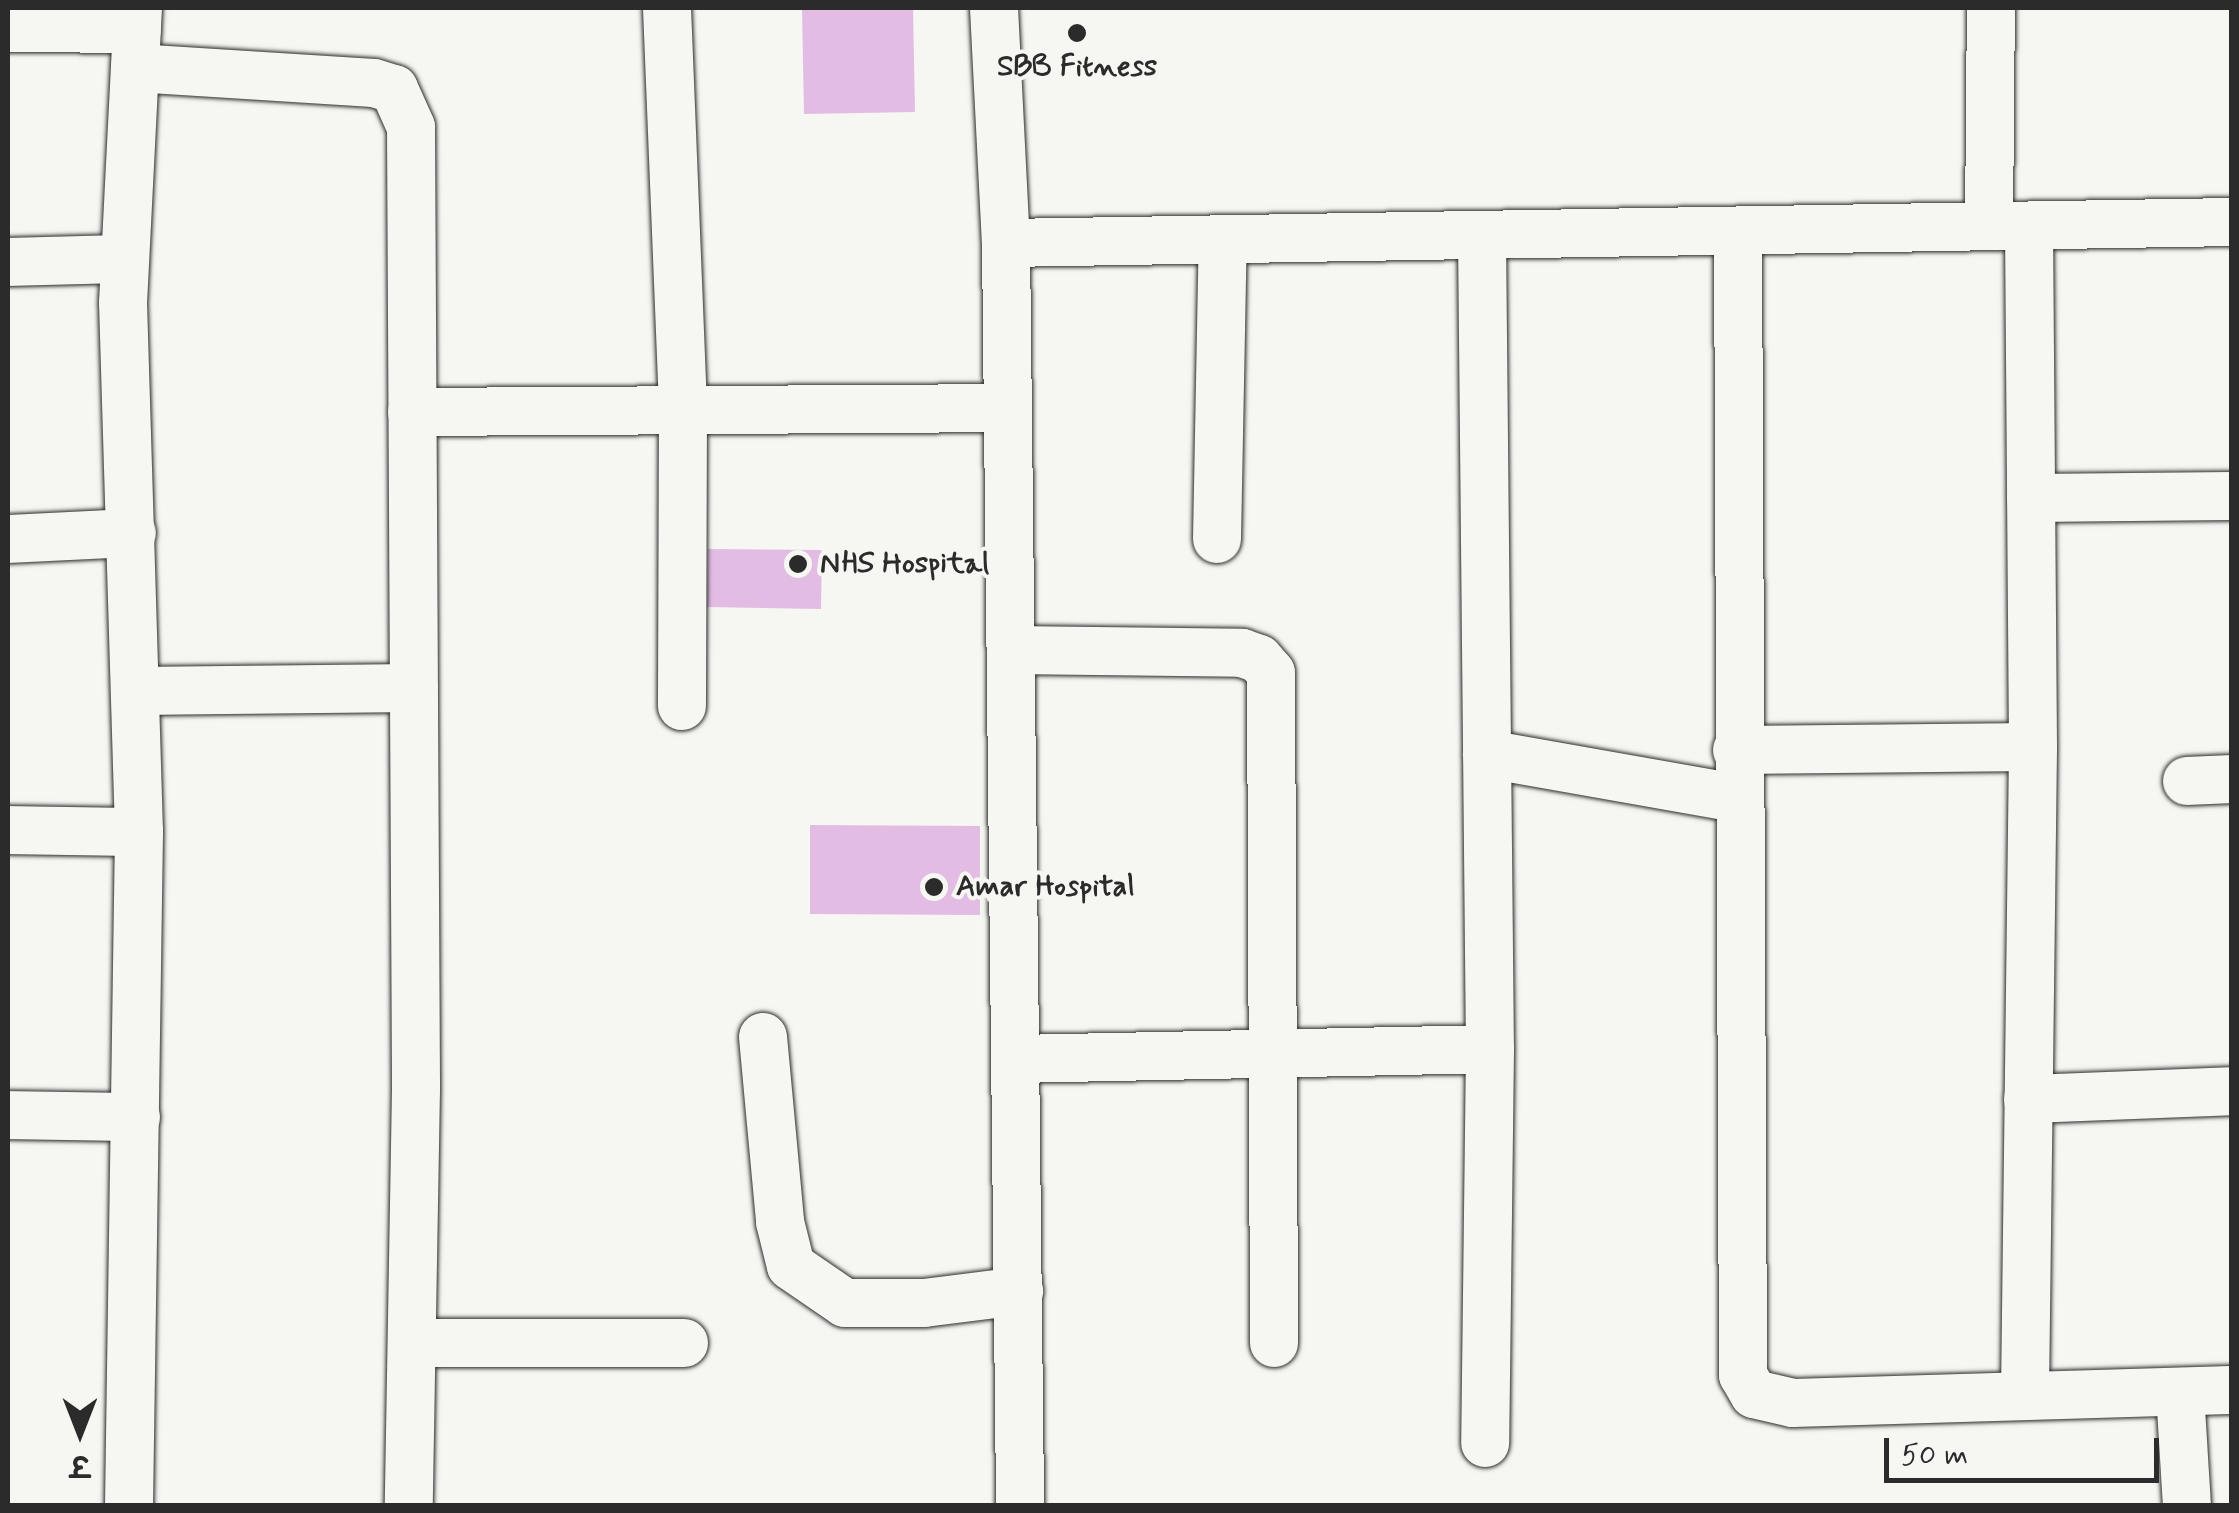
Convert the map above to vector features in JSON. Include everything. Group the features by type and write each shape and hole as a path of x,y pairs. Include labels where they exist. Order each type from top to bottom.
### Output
{"street":[{"path":"668,8 683,410 682,706"},
{"path":"994,8 1006,244 1020,1506"},
{"path":"1991,8 2030,498 2033,747 2025,1394"},
{"path":"8,28 137,35 374,83 394,90 411,127 414,688 409,1506"},
{"path":"129,1506 139,832 125,259 137,35"},
{"path":"1006,244 2232,222"},
{"path":"1738,231 1737,798 1744,1375 1754,1394 1793,1404 2232,1390"},
{"path":"1482,235 1490,1050 1484,1443"},
{"path":"1217,540 1222,240"},
{"path":"8,262 125,259"},
{"path":"412,412 1008,408"},
{"path":"2030,498 2232,496"},
{"path":"8,539 132,533"},
{"path":"1012,650 1242,652 1259,659 1271,673 1274,1343"},
{"path":"134,691 414,688"},
{"path":"1737,750 2033,747"},
{"path":"1487,754 1737,798"},
{"path":"8,830 139,832"},
{"path":"763,1037 778,1204 792,1266 845,1303 924,1303 1019,1291"},
{"path":"1017,1058 1490,1050"},
{"path":"2028,1099 2232,1091"},
{"path":"8,1115 136,1117"},
{"path":"412,1344 684,1344"},
{"path":"2180,1392 2187,1506"}],"building":[{"path":"802,8 913,8 915,112 804,114"},
{"path":"708,549 822,550 821,609 707,607"},
{"path":"810,825 980,826 980,915 810,914"}],"place":[{"name":"SBB Fitness","path":"1077,33"},
{"name":"NHS Hospital","path":"798,564"},
{"name":"Amar Hospital","path":"934,887"}]}
